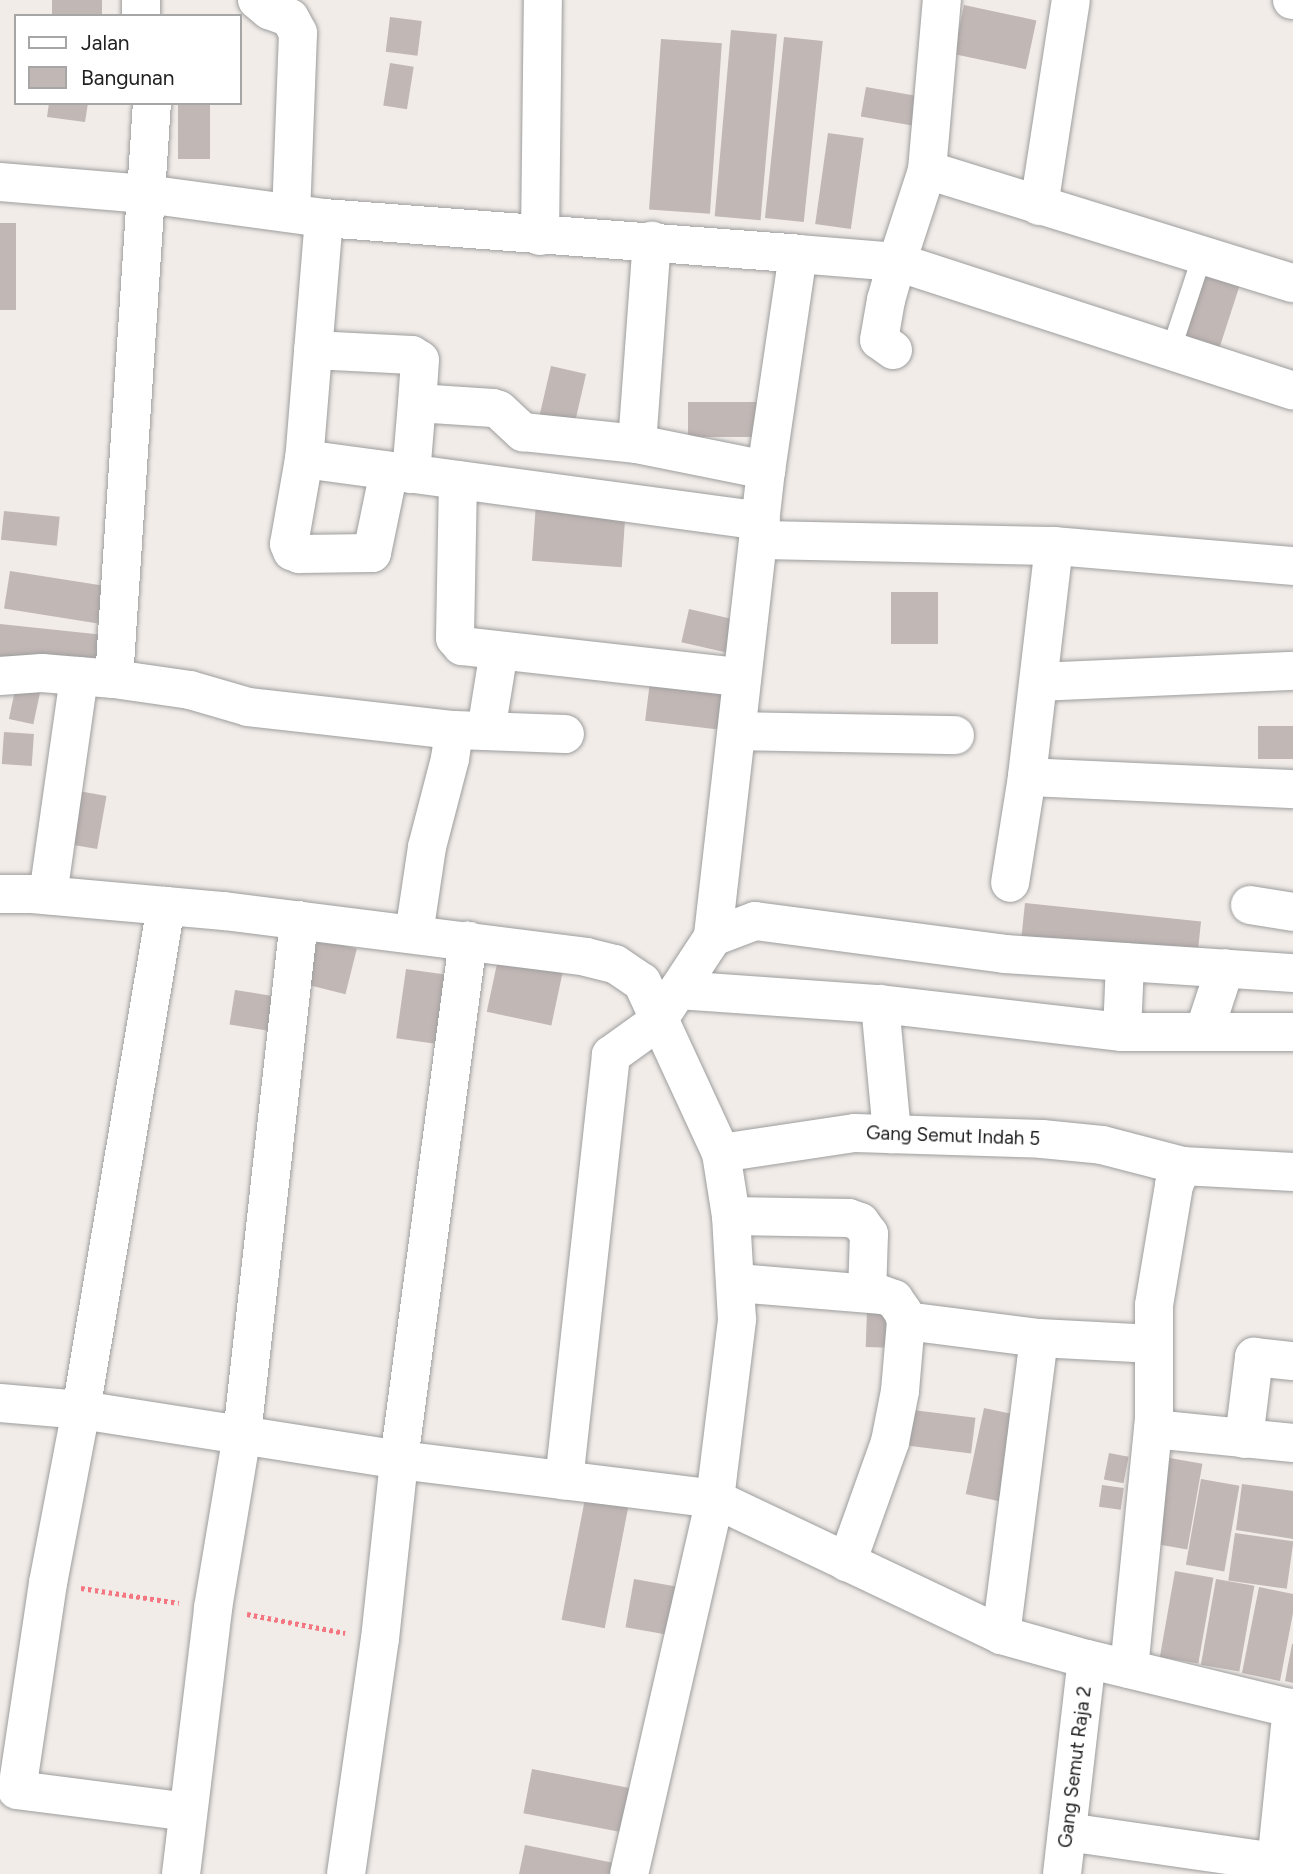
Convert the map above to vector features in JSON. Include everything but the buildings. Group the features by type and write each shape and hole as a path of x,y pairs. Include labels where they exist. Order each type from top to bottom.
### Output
{"street":[{"path":"257,0 269,10 290,18 298,33 313,350 304,459 289,544 299,554 372,553 400,472 417,403 420,360 412,355 313,350"},
{"path":"540,236 543,0"},
{"path":"893,350 879,340 897,262 927,170 942,0"},
{"path":"1039,206 1071,0"},
{"path":"48,895 96,678 146,194 152,105"},
{"path":"927,170 1201,257 1293,283"},
{"path":"0,183 146,194 307,216 897,262 1293,392"},
{"path":"637,444 652,241"},
{"path":"564,1480 611,1055 657,1022 713,937 737,731 740,677 766,470 798,254"},
{"path":"417,403 493,408 523,432 637,444 766,470"},
{"path":"304,459 458,480 759,531 1054,546 1293,566"},
{"path":"458,480 455,638 462,646 740,677"},
{"path":"1010,883 1027,777 1054,546"},
{"path":"414,934 427,847 450,760 470,730 499,650"},
{"path":"1039,682 1293,671"},
{"path":"0,676 19,673 96,678 190,690 248,707 470,730 565,734"},
{"path":"737,731 955,735"},
{"path":"1027,777 1293,789"},
{"path":"0,894 48,895 299,920 586,957 615,964 642,982 657,1022 721,1153 732,1216 737,1283 728,1408 715,1499 629,1874"},
{"path":"1250,905 1293,912"},
{"path":"166,906 81,1410 48,1583 17,1790 188,1812"},
{"path":"181,1874 213,1608 242,1435 299,920"},
{"path":"713,937 755,921 1005,954 1293,973"},
{"path":"346,1874 380,1639 399,1460 468,941"},
{"path":"1122,1032 1125,962"},
{"path":"1204,1032 1225,968"},
{"path":"678,989 880,1004 1122,1032 1293,1032"},
{"path":"880,1004 892,1134"},
{"name":"Gang Semut Indah 5","path":"721,1153 855,1133 892,1134 1102,1145 1184,1167 1293,1172"},
{"path":"1129,1669 1153,1429 1159,1262 1168,1209 1184,1167"},
{"path":"732,1216 849,1218 860,1222 869,1234 867,1293"},
{"path":"737,1283 867,1293 894,1299 905,1321 900,1391 890,1442 847,1563"},
{"path":"905,1321 1039,1338 1154,1344"},
{"path":"1000,1635 1039,1338"},
{"path":"1244,1438 1254,1357 1293,1361"},
{"path":"0,1403 81,1410 399,1460 715,1499 1000,1635 1293,1709 1276,1868 1067,1832"},
{"path":"1153,1429 1293,1443"},
{"name":"Gang Semut Raja 2","path":"1062,1874 1087,1659"}],"lane":[{"path":"1170,351 1201,257"}]}
